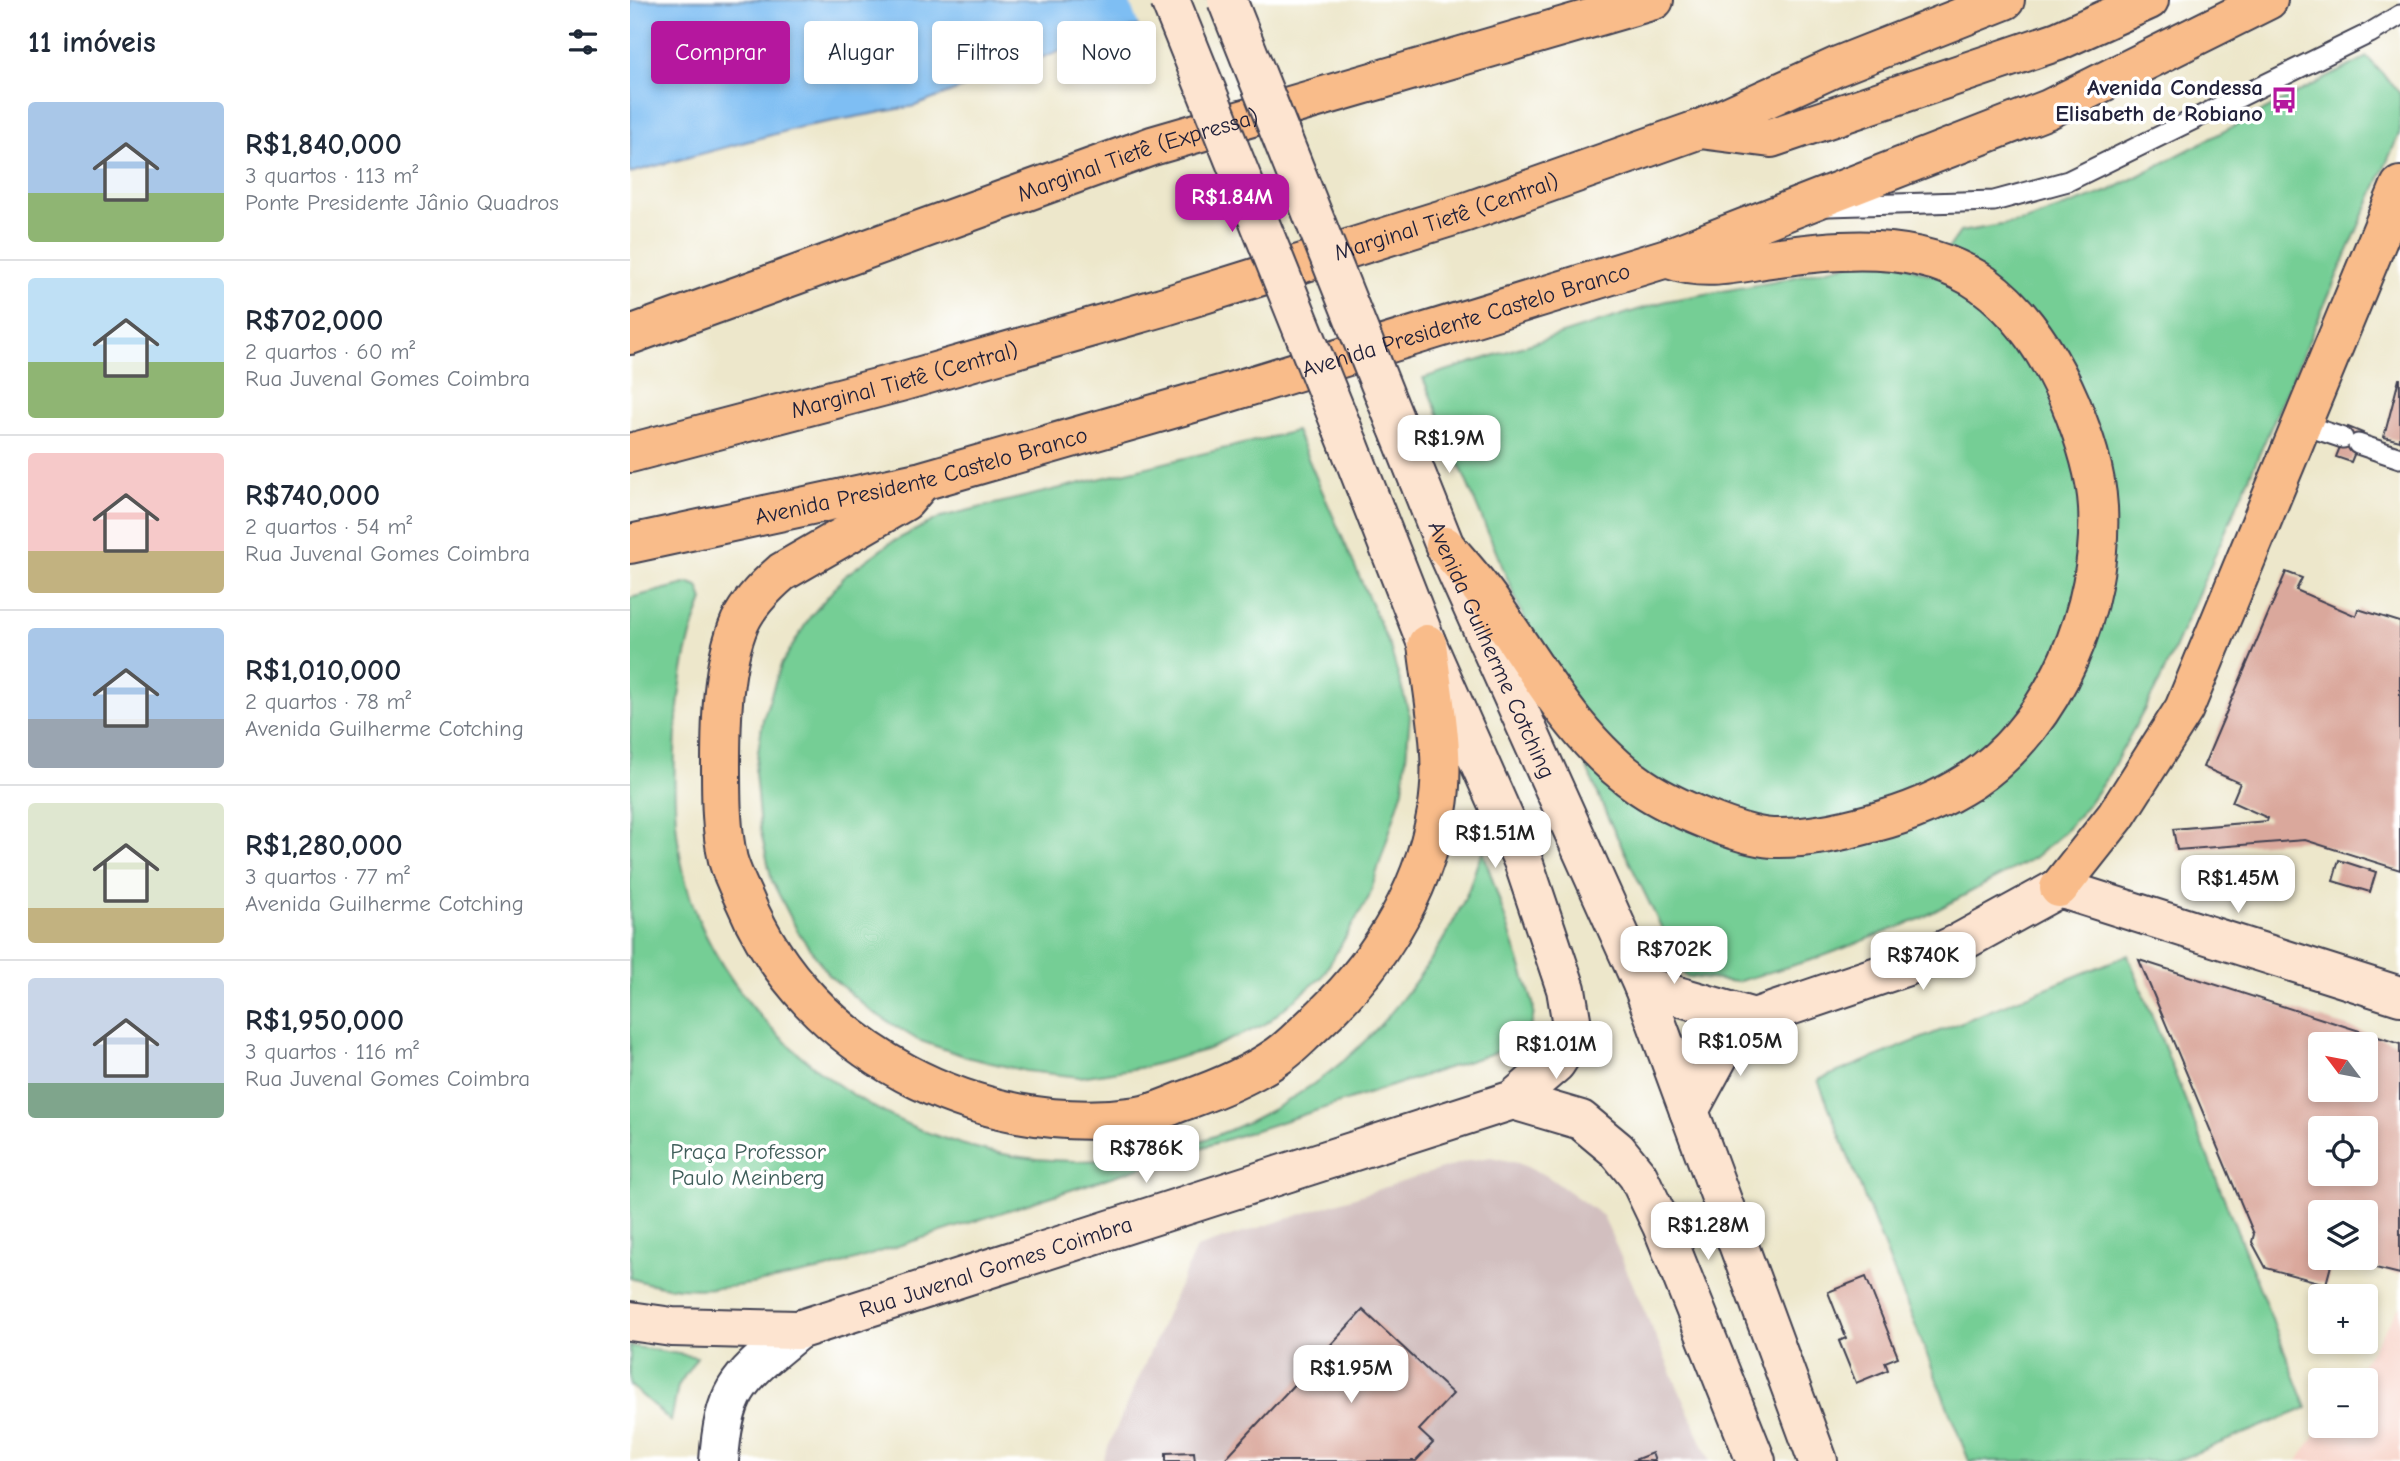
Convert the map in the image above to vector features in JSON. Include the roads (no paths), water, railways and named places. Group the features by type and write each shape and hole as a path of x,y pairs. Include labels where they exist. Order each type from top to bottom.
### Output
{"highway":[{"name":"Marginal Tietê (Expressa)","path":"630,335 1152,146 1654,0"},
{"name":"Marginal Tietê (Central)","path":"630,453 900,382 1162,307 1466,212 1700,129 1838,66 2005,0"},
{"path":"1700,129 1771,138 2058,41 2149,0"},
{"name":"Avenida Presidente Castelo Branco","path":"630,544 922,481 1224,394 1667,258 2049,109 2268,0"},
{"path":"2059,888 2116,816 2184,709 2400,186"},
{"path":"1445,546 1492,603 1557,699 1597,747 1640,786 1689,814 1768,838 1828,835 1910,813 1973,779 2019,739 2060,678 2083,621 2097,559 2098,506 2086,441 2056,370 2018,316 1983,285 1939,260 1912,254 1869,250 1818,253 1706,267 1667,258"},
{"path":"922,481 905,501 782,572 767,585 741,621 729,663 721,737 721,801 729,861 755,926 792,984 840,1030 902,1072 967,1100 1015,1114 1082,1119 1140,1116 1212,1091 1279,1056 1335,1005 1380,951 1403,914 1438,810 1436,719 1427,644"}],"main road":[{"path":"1170,0 1427,644 1523,861 1566,989 1572,1025 1565,1049 1556,1063 1513,1100"},
{"name":"Avenida Guilherme Cotching","path":"1227,0 1445,546 1643,986 1818,1461"},
{"path":"1689,1111 1720,1054 1754,1018 1913,964 1970,937 2059,888 2400,996"},
{"path":"1643,986 1754,1018"},
{"path":"1513,1100 1581,1120 1618,1150 1638,1177 1662,1226 1756,1461"},
{"name":"Rua Juvenal Gomes Coimbra","path":"630,1321 672,1327 798,1330 1513,1100"}],"street":[{"path":"719,1461 726,1409 742,1378 798,1330"}],"lane":[{"path":"1800,207 1993,201 2068,181 2370,33 2400,15"},
{"path":"2301,424 2400,458"}],"water":[{"path":"630,0 1218,0 1153,21 1057,21 1057,52 1043,57 1043,21 932,21 932,84 973,84 915,106 801,127 630,173"}],"place":[{"name":"Avenida Condessa Elisabeth de Robiano","path":"2284,100"}],"park label":[{"name":"Praça Professor Paulo Meinberg","path":"748,1164"}]}
